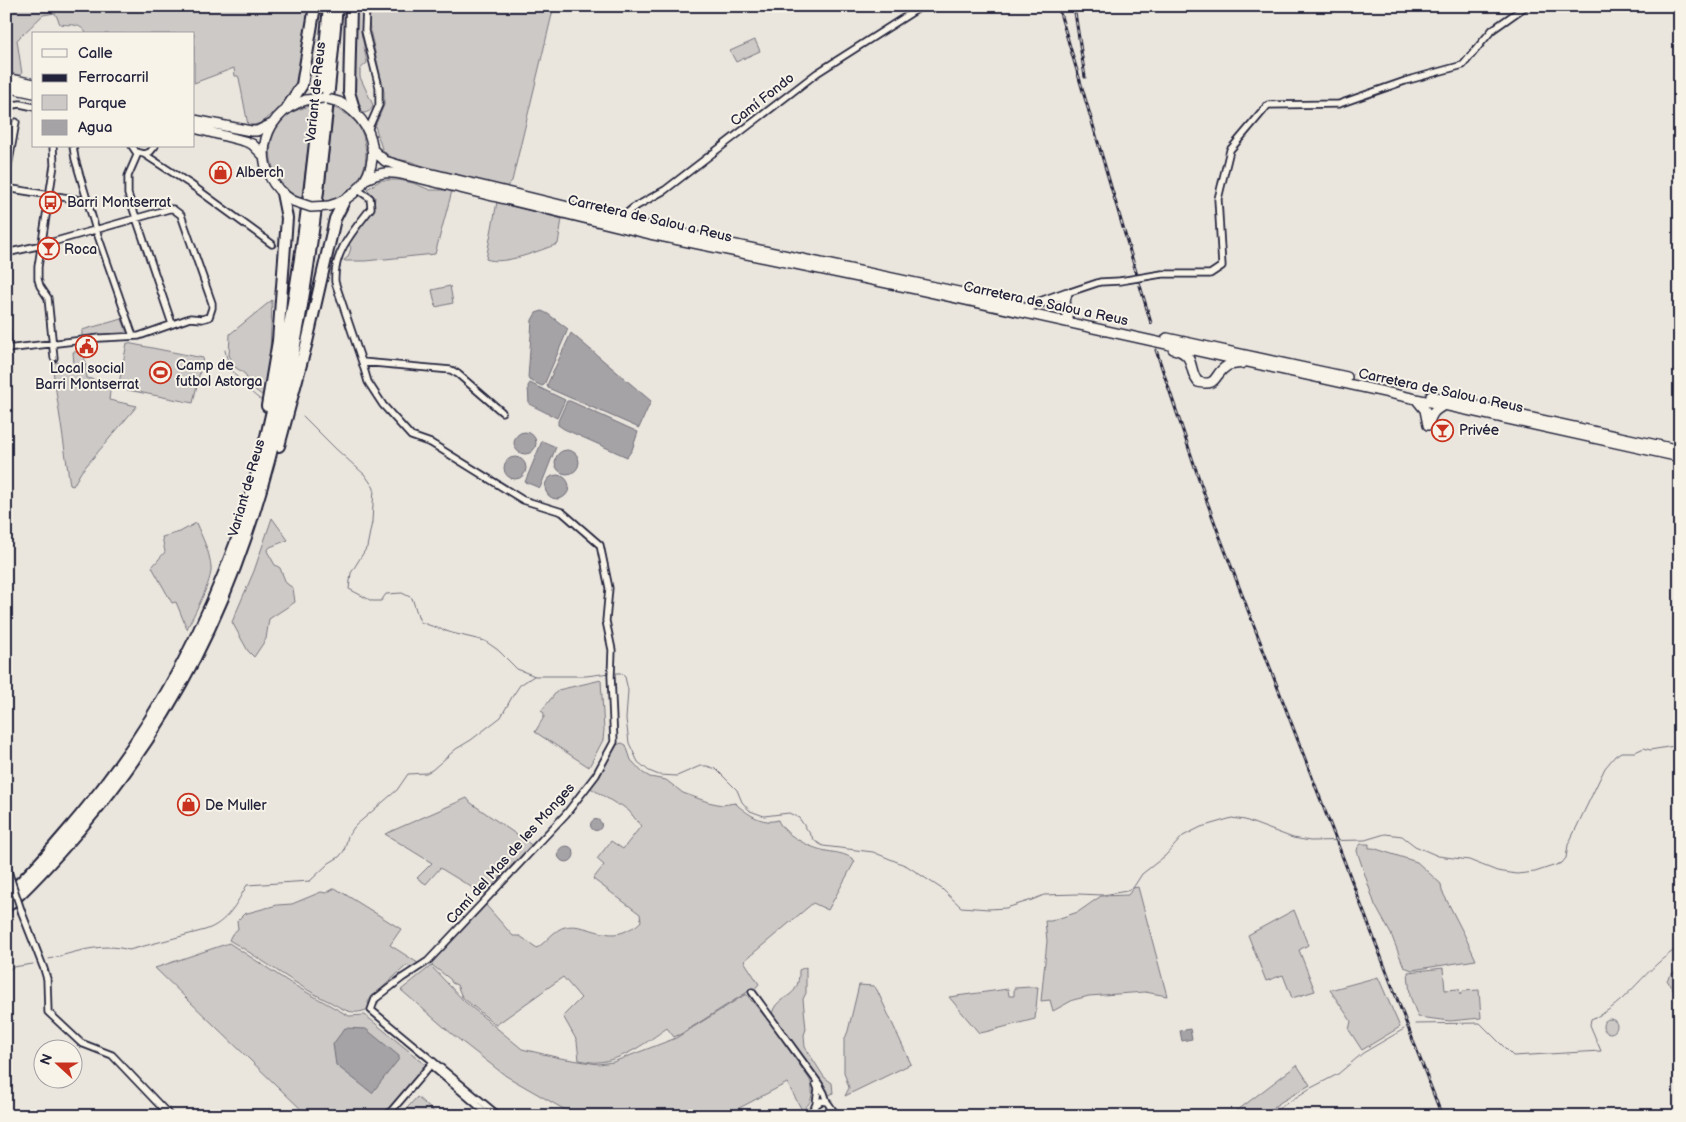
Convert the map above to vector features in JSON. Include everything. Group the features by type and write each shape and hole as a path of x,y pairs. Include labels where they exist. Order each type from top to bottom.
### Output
{"highway":[{"path":"287,108 302,85 315,6"},
{"name":"Variant de Reus","path":"6,896 54,847 97,796 159,706 183,663 220,584 238,536 270,424 287,341 306,223 329,6"},
{"name":"Variant de Reus","path":"6,907 22,893 61,851 103,802 133,761 166,711 190,667 228,586 262,488 278,426 296,342 314,225 337,6"},
{"path":"351,6 349,92 358,115"},
{"path":"220,584 264,423 278,341 287,218 282,194"},
{"path":"250,526 258,517 267,490 307,342 335,218 344,201"}],"main road":[{"path":"6,78 32,84"},
{"path":"6,87 32,93"},
{"path":"323,98 340,102 358,115 368,130 372,149 371,164 366,178 358,190 344,201 329,206 311,207 293,201 282,194 270,178 264,156 265,140 272,124 287,108 306,100 323,98"},
{"path":"195,120 232,133 252,144 264,156"},
{"path":"196,129 232,133 257,131 272,124"},
{"path":"372,149 385,161 407,171 623,220 1680,450"},
{"path":"366,178 376,174 407,171"},
{"name":"Carretera de Salou a Reus","path":"407,171 650,234 906,287 1680,456"},
{"path":"1028,307 1067,293"},
{"path":"1067,293 1064,306 1068,317"},
{"path":"1079,325 1086,330 1178,351 1188,356 1193,365 1193,376 1198,382 1207,384 1213,382 1228,365 1249,362"},
{"path":"1416,399 1425,410 1428,425 1431,414 1445,405"}],"street":[{"path":"366,6 365,31 378,87 379,105 368,130"},
{"name":"Camí Fondo","path":"623,220 627,212 665,190 817,73 922,6"},
{"path":"1067,293 1100,282 1120,281 1162,274 1210,274 1222,266 1218,199 1230,150 1268,105 1339,104 1406,81 1463,65 1492,30 1526,6"},
{"path":"6,106 20,104 32,107"},
{"path":"358,115 375,113"},
{"path":"6,178 16,122"},
{"path":"53,148 54,165 38,267 38,279 48,298 54,358"},
{"path":"73,148 96,230 133,336"},
{"path":"133,148 144,153 156,163 190,184 272,244"},
{"path":"152,148 132,165 127,185 128,194 172,324"},
{"path":"6,188 88,201"},
{"name":"Camí del Mas de les Monges","path":"358,190 370,198 371,208 344,243 335,273 336,282 368,382 383,405 411,436 432,443 523,500 562,512 600,545 609,588 606,621 612,650 611,676 614,742 596,776 566,814 428,961 375,999 372,1010 434,1065"},
{"path":"6,253 42,246 168,209 177,211 182,215 212,303 209,317 202,319 190,318 139,336 7,349 6,320"},
{"path":"362,362 451,370 502,412"},
{"path":"7,868 46,974 48,1012 81,1044 112,1055 170,1116"},
{"path":"752,992 789,1040 838,1116"},
{"path":"387,1116 434,1065"},
{"path":"392,1116 434,1065"},
{"path":"434,1065 490,1116"},
{"path":"434,1065 442,1068 498,1116"},
{"path":"813,1077 818,1089 816,1106 819,1116"},
{"path":"802,1116 821,1101 829,1104"},
{"path":"826,1116 830,1113 829,1104"}],"green space":[{"path":"6,6 310,6 302,62 293,91 267,119 258,124 248,125 239,78 235,76 234,68 195,83 195,32 86,32 75,25 60,24 55,13 43,15 17,40 22,74 17,76 6,73"},
{"path":"353,6 363,6 362,36 367,63 360,69 360,77 373,105 371,110 365,113 359,107 354,95"},
{"path":"370,6 554,6 512,181 506,187 437,171 412,162 392,158 382,149 375,126 384,105 384,92 370,30"},
{"path":"755,40 760,51 736,62 730,51"},
{"path":"313,106 302,199 290,192 274,171 271,159 271,146 274,134 281,123 291,113"},
{"path":"334,108 350,117 360,129 366,151 365,162 363,172 352,188 334,199 323,202"},
{"path":"381,180 399,180 430,190 452,191 435,254 365,261 344,260 348,257 351,248 348,242 349,239 371,213 374,206 375,197 367,189"},
{"path":"497,202 562,219 558,244 512,259 494,261 486,259"},
{"path":"450,286 453,303 436,307 432,290"},
{"path":"272,300 270,354 263,396 250,386 245,374 235,367 229,355 230,334"},
{"path":"122,319 127,332 82,337 82,330"},
{"name":"Camp de futbol Astorga","path":"127,343 203,358 193,403 118,388"},
{"path":"84,351 87,378 111,384 109,400 137,406 81,472 73,486 70,485 52,364 57,362 68,367 74,365 73,352"},
{"path":"272,518 288,540 270,547 267,551 275,565 280,568 286,583 293,588 295,602 269,619 266,639 254,657 248,651 232,622 254,571"},
{"path":"196,523 209,556 211,573 206,589 187,629 176,602 172,603 152,567 165,552 162,537 180,532"},
{"path":"601,680 603,740 589,767 535,732 544,717 544,713 541,711 558,690"},
{"path":"622,743 626,745 631,760 643,773 650,777 666,780 683,793 708,802 722,805 735,803 749,814 760,819 766,821 778,820 785,830 804,843 822,850 844,854 855,861 828,910 813,903 744,961 759,984 752,992 749,991 681,1034 674,1037 667,1028 627,1054 609,1060 592,1062 579,1060 577,1041 563,1016 581,998 563,977 496,1025 462,997 457,985 452,983 450,979 428,962 484,903 513,936 520,936 537,948 554,933 565,927 580,927 610,934 626,931 638,925 641,921 640,914 593,879 604,865 597,859 611,841 623,849 641,826 629,811 621,805 589,787 612,750 616,745"},
{"path":"467,798 471,803 533,846 486,896 440,868 426,884 417,878 432,863 385,834"},
{"path":"1361,844 1369,844 1369,848 1417,862 1441,884 1442,891 1476,960 1412,970 1404,967 1391,934 1375,905 1357,851"},
{"path":"1138,887 1167,996 1145,992 1089,996 1073,1000 1053,1011 1050,1000 1041,1001 1047,941 1045,921 1051,921 1078,912 1101,896 1128,895 1133,888"},
{"path":"335,888 401,929 390,945 421,965 413,969 407,965 371,998 368,1002 370,1009 360,1012 351,1012 319,996 229,940 238,929 237,921 244,914 277,905 292,904 321,892 326,893"},
{"path":"1294,910 1308,945 1299,950 1315,991 1292,998 1283,975 1266,981 1248,935"},
{"path":"229,943 292,984 349,1016 365,1015 426,1065 382,1116 308,1116 155,968"},
{"path":"431,966 464,1001 522,1049 598,1064 613,1062 676,1038 746,994 772,1025 810,1080 812,1093 810,1101 802,1110 787,1083 724,1116 574,1115 506,1076 452,1034 401,990"},
{"path":"806,967 806,993 803,999 806,1029 804,1035 805,1047 824,1077 832,1083 833,1093 828,1096 772,1014 778,1002 796,988 799,970"},
{"path":"1443,968 1445,990 1459,989 1460,995 1463,991 1479,990 1481,1018 1450,1021 1418,1017 1410,996 1408,972"},
{"path":"1680,969 1680,1001 1667,980 1670,975"},
{"path":"1378,977 1400,1027 1362,1050 1349,1030 1351,1021 1330,990"},
{"path":"859,985 874,986 877,990 911,1064 845,1096 849,1088 844,1072 844,1041"},
{"path":"1038,987 1035,1019 979,1033 949,997 1008,989 1009,996 1014,996 1014,988"},
{"path":"1610,1019 1615,1021 1617,1026 1615,1031 1610,1033 1605,1031 1603,1026 1605,1021"},
{"path":"1297,1065 1310,1085 1262,1116 1230,1116"},
{"path":"417,1097 439,1116 400,1116"}],"water":[{"path":"542,311 568,329 542,386 528,378 532,320 536,313"},
{"path":"571,333 651,401 639,428 548,388 547,385"},
{"path":"530,383 565,400 557,418 529,404 528,386"},
{"path":"567,401 638,432 632,450 627,457 558,425"},
{"path":"525,432 533,435 536,443 533,451 525,454 517,451 514,443 517,435"},
{"path":"542,441 556,447 540,488 525,482"},
{"path":"567,450 575,454 579,462 575,470 567,474 559,470 555,462 559,454"},
{"path":"515,457 523,460 526,468 523,476 515,479 507,476 504,468 507,460"},
{"path":"557,475 565,479 569,487 565,495 557,499 549,495 545,487 549,479"},
{"path":"596,819 602,825 596,831 590,825"},
{"path":"566,846 574,854 566,862 558,854"},
{"path":"345,1028 366,1029 399,1056 399,1059 372,1093 336,1065 333,1044"},
{"path":"1190,1029 1192,1039 1182,1041 1180,1031"}],"waterway":[{"path":"225,350 234,373 262,401"},
{"path":"303,416 365,475 374,488 372,522 367,547 351,573 349,589 372,601 381,601 386,594 402,593 412,598 420,622 452,633 485,641 498,650 517,669 535,676 586,676 610,673"},
{"path":"614,673 621,673 625,677 628,690 626,719 629,743 638,762 649,771 659,775 677,776 700,766 716,769 737,790 742,802 750,811 764,816 789,813 799,818 815,841 823,846 873,852 907,866 942,889 961,907 989,909 1006,908 1044,895 1103,895 1127,891 1133,888 1142,874 1165,856 1183,836 1201,827 1232,818 1245,820 1293,838 1310,841 1365,840 1385,834 1402,836 1415,846 1438,856 1469,860 1497,871 1517,874 1535,872 1562,863 1566,858 1568,845 1605,768 1615,756 1621,752 1635,752 1644,748 1650,750 1680,745"},
{"path":"49,959 99,947 129,950 205,930 219,923 230,912 247,885 310,881 329,863 339,857 344,851 348,836 355,826 397,790 408,774 426,773 432,770 456,749 501,717 520,685 534,676"},
{"path":"1415,1024 1480,1023 1513,1056 1601,1051 1590,1025 1591,1019 1615,1005 1657,964 1680,947"},
{"path":"6,972 13,967 33,964"},
{"path":"1267,1116 1309,1089 1338,1074 1363,1053 1404,1029"}],"railway":[{"path":"1058,6 1151,323"},
{"path":"1074,6 1085,77"},
{"path":"1156,350 1218,532 1442,1116"}],"place":[{"name":"Alberch","path":"220,172"},
{"name":"Barri Montserrat","path":"51,202"},
{"name":"Roca","path":"48,249"},
{"name":"Local social Barri Montserrat","path":"87,346"},
{"name":"Camp de futbol Astorga","path":"160,373"},
{"name":"Privée","path":"1443,430"},
{"name":"De Muller","path":"189,805"}]}
